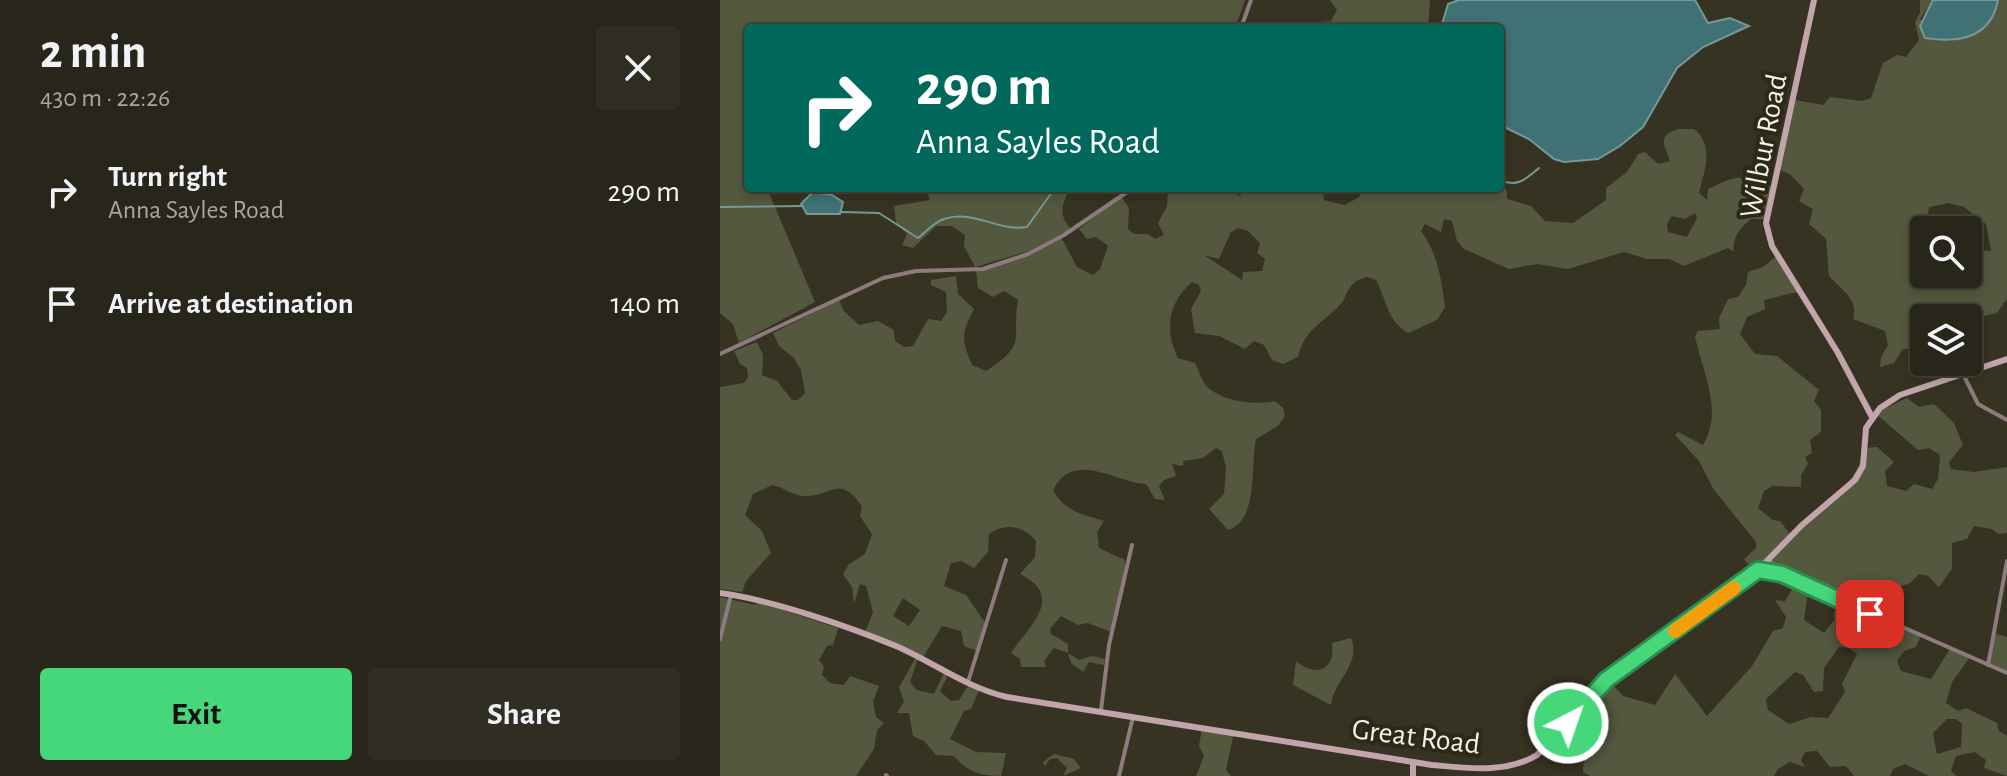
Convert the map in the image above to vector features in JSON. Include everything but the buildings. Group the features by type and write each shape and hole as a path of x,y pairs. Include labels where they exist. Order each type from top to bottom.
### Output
{"street":[{"path":"1242,24 1251,0"},
{"name":"Wilbur Road","path":"1814,0 1766,223 1772,246 1838,353 1872,417"},
{"path":"720,354 883,278 916,271 983,269 1028,254 1064,235 1127,192"},
{"path":"1982,366 2007,359"},
{"path":"1872,417 1900,395 1951,376"},
{"path":"1964,376 1978,404 2007,420"},
{"name":"Great Road","path":"720,593 881,641 1007,697 1413,762 1475,769 1526,761 1554,739 1606,680 1758,570 1802,525 1858,477 1866,428 1872,417"},
{"path":"1101,710 1109,645 1132,545"},
{"path":"968,682 1006,560"},
{"path":"1769,560 1782,574"},
{"path":"1988,665 2007,561"},
{"path":"1758,570 1782,574 2007,673"},
{"path":"720,639 731,595"},
{"path":"1119,776 1133,715"},
{"path":"1413,762 1413,776"}],"green space":[{"path":"720,0 1245,0 1236,24 744,24 744,192 769,192 815,302 739,343 733,324 720,313"},
{"path":"1330,0 1430,0 1428,24 1319,24 1331,21 1337,10"},
{"path":"1920,0 1933,0 1920,19 1952,41 1984,27 1998,0 2007,0 2007,299 1997,313 1982,317 1982,304 1910,304 1910,348 1902,350 1894,363 1880,367 1881,357 1888,345 1885,331 1853,319 1851,300 1829,276 1826,239 1809,224 1813,209 1799,201 1804,189 1791,175 1778,169 1795,100 1823,105 1830,97 1862,101 1871,98 1883,63 1897,55 1906,57 1919,40 1915,22 1920,13"},
{"path":"1678,129 1694,129 1704,143 1706,159 1699,193 1707,200 1708,189 1735,178 1772,186 1766,219 1751,219 1744,226 1735,238 1734,252 1728,248 1684,266 1669,259 1647,259 1624,252 1568,269 1537,264 1509,269 1464,249 1457,241 1452,221 1444,219 1441,232 1425,224 1421,231 1435,257 1445,307 1437,320 1408,333 1391,316 1376,280 1367,277 1354,283 1337,308 1308,334 1298,357 1283,364 1272,360 1264,345 1254,341 1245,349 1219,336 1195,333 1191,309 1201,291 1199,285 1192,282 1178,299 1171,317 1171,337 1178,358 1195,363 1203,381 1216,393 1246,402 1275,401 1283,408 1285,416 1278,426 1256,439 1251,491 1245,516 1228,530 1209,509 1224,494 1226,468 1222,451 1216,448 1203,458 1183,461 1183,466 1172,464 1176,476 1164,480 1159,486 1165,500 1155,499 1146,484 1096,471 1072,472 1062,478 1053,490 1063,503 1075,511 1104,521 1097,532 1099,548 1125,560 1124,591 1111,632 1088,623 1078,625 1061,616 1050,629 1051,634 1068,644 1068,653 1054,648 1044,661 1046,667 1021,667 1020,659 1011,653 1034,622 1042,602 1041,592 1034,583 1020,574 1035,557 1036,541 1026,532 1014,527 995,530 989,534 988,552 974,568 961,561 951,563 944,586 966,595 986,624 977,651 964,646 961,631 942,626 922,659 918,658 910,682 917,690 934,694 945,671 949,673 940,691 951,701 959,700 970,683 980,688 971,709 964,711 950,739 976,752 1006,753 1001,776 987,775 969,769 954,756 936,755 924,741 913,736 909,713 897,713 904,702 899,687 916,657 864,635 873,612 866,586 860,584 854,604 852,587 843,574 849,564 865,554 872,534 860,516 862,506 847,491 835,489 804,496 772,485 753,494 745,515 762,531 771,553 746,581 742,592 720,589 720,387 744,383 748,377 747,368 740,364 734,351 757,342 763,355 762,375 777,381 792,400 798,400 805,393 801,370 794,358 779,346 773,333 839,300 844,311 859,325 878,321 894,330 895,341 904,347 913,346 928,319 941,321 947,312 946,292 931,285 931,280 956,276 958,294 974,309 965,331 966,349 972,365 986,371 1013,347 1018,300 1004,291 993,297 978,288 976,270 994,267 1061,237 1077,267 1093,275 1100,269 1108,246 1096,237 1087,239 1079,229 1121,196 1129,208 1128,229 1134,234 1148,234 1155,239 1164,235 1158,223 1167,206 1168,192 1232,192 1240,196 1243,192 1323,192 1324,200 1344,205 1363,192 1504,192 1504,188 1507,199 1531,206 1545,221 1573,223 1606,200 1606,188 1627,172 1638,154 1645,152 1658,164 1670,161 1664,139","holes":["1695,213 1697,218 1687,237 1668,232 1667,224 1672,216 1685,219","1238,228 1248,231 1260,243 1257,253 1265,259 1262,271 1243,272 1242,280 1204,255 1219,259 1231,232","903,598 920,610 909,626 893,616"]},
{"path":"927,192 1069,192 1062,209 1071,229 1029,251 975,267 964,246 965,235 952,226 936,226 913,248 902,245 907,234 896,223 894,206 930,200"},
{"path":"1778,255 1801,291 1764,300 1765,309 1747,317 1740,334 1755,354 1777,356 1819,390 1814,401 1821,410 1821,432 1810,440 1812,453 1805,457 1808,464 1801,475 1801,487 1773,486 1764,491 1758,508 1773,520 1780,521 1790,534 1846,485 1860,461 1863,448 1877,447 1894,462 1885,471 1887,486 1906,491 1914,484 1932,489 1938,479 1940,455 1929,448 1918,450 1875,413 1907,398 1919,407 1934,404 1954,423 1963,445 1949,462 1951,469 1974,472 2007,467 2007,533 1998,534 1992,529 1974,526 1967,539 1952,543 1952,569 1939,587 1928,576 1919,574 1910,583 1897,588 1887,610 1892,622 1921,635 1916,647 1904,651 1897,661 1901,671 1931,679 1950,649 1970,657 1952,682 1946,703 1958,711 1966,708 1997,723 1999,731 2007,736 2007,776 1984,768 1986,760 1975,752 1956,756 1951,771 1957,776 1929,776 1905,764 1893,769 1890,776 1854,776 1846,766 1830,767 1817,751 1805,752 1801,760 1805,767 1790,762 1778,769 1774,776 1590,776 1583,772 1584,759 1562,746 1577,721 1572,717 1598,684 1608,679 1623,696 1655,705 1675,674 1707,716 1752,666 1773,631 1783,628 1786,617 1775,600 1785,601 1797,581 1789,575 1754,571 1744,559 1756,548 1756,542 1714,490 1699,461 1675,435 1678,432 1703,445 1709,432 1712,405 1695,336 1698,331 1720,329 1719,318 1728,299 1738,297 1746,285 1748,272 1763,267","holes":["1813,587 1841,601 1834,613 1834,620 1824,633 1804,620 1807,598","1839,647 1849,648 1857,654 1842,684 1845,692 1828,718 1811,717 1789,724 1768,710 1766,699 1795,672 1803,675 1814,692 1823,691 1824,668","1947,719 1956,719 1962,724 1961,747 1937,754 1933,733"]},
{"path":"720,597 755,605 759,602 838,628 833,645 827,646 819,660 824,666 822,675 830,683 844,685 850,676 879,686 873,701 876,717 884,723 877,730 874,749 856,776 720,776"},
{"path":"1996,634 2007,637 2007,673 1986,662"},
{"path":"1351,638 1353,656 1331,705 1293,685 1296,661 1311,669 1323,668 1331,660 1332,643"},
{"path":"1068,653 1079,660 1092,656 1105,659 1104,665 1089,662 1083,672 1071,663"},
{"path":"1202,727 1234,732 1226,770 1231,776 1196,776 1204,756 1199,746"},
{"path":"1054,754 1074,759 1081,768 1063,776 1067,768 1057,758 1050,759 1045,766 1043,762"}],"water":[{"path":"1459,0 1695,0 1708,23 1730,18 1749,26 1703,47 1677,68 1643,127 1620,146 1598,159 1564,162 1554,159 1529,139 1504,127 1504,24 1442,24 1448,4"},
{"path":"1933,0 1998,0 1988,23 1980,30 1971,36 1949,40 1925,38 1920,26"},
{"path":"813,192 832,195 843,202 840,214 807,214 801,204"}],"waterway":[{"path":"1504,181 1516,183 1539,168"},
{"path":"841,212 879,213 918,238 937,222 955,217 1027,227 1052,192"},
{"path":"720,207 803,206"}],"slow traffic":[{"path":"1675,631 1734,588"}],"route":[{"path":"1568,723 1606,680 1758,570 1782,574 1870,614"}]}
